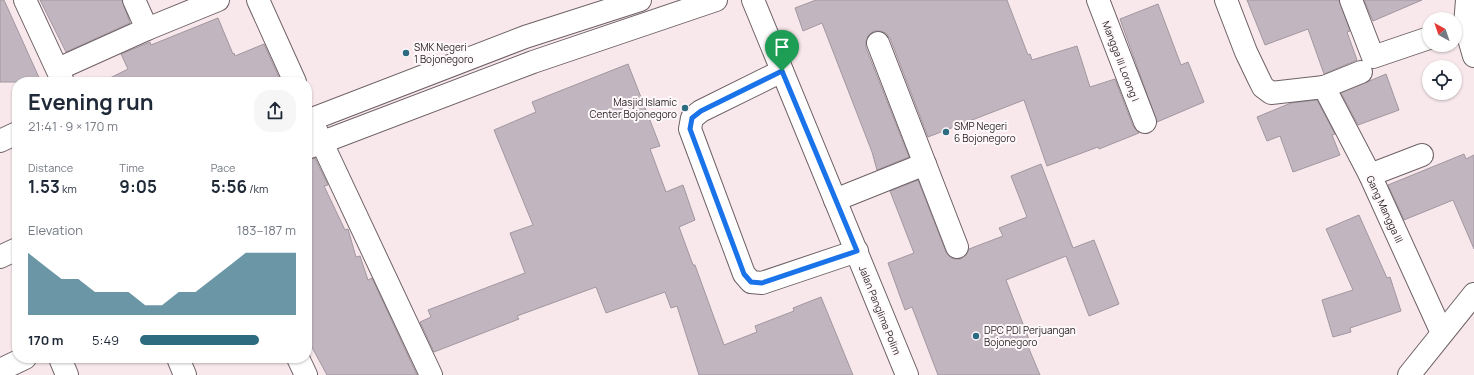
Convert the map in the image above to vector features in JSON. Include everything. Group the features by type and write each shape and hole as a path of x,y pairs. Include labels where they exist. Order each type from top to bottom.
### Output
{"street":[{"path":"25,0 61,76 147,29 218,0"},
{"path":"134,0 147,29"},
{"path":"258,0 292,77"},
{"path":"312,115 525,37 640,0"},
{"path":"432,375 314,145 533,62 716,0"},
{"name":"Jalan Panglima Polim","path":"753,0 907,375"},
{"name":"Mangga III Lorong I","path":"1098,0 1145,122"},
{"path":"1226,0 1246,52 1263,87 1271,93 1324,86 1361,72"},
{"path":"1351,0 1373,57 1422,40"},
{"path":"1462,20 1468,0"},
{"path":"1462,31 1474,56"},
{"path":"878,43 957,247"},
{"path":"782,71 701,111 692,118 690,129 744,274 751,282 762,283 857,251"},
{"name":"Gang Mangga III","path":"1324,86 1370,175 1442,333"},
{"path":"0,141 12,135"},
{"path":"1370,175 1422,155"},
{"path":"835,200 925,164"},
{"path":"0,257 12,251"},
{"path":"1409,375 1474,294"},
{"path":"0,370 15,363"},
{"path":"62,363 67,375"},
{"path":"180,363 185,375"},
{"path":"300,363 306,375"}],"building":[{"path":"0,0 4,0 39,77 12,77 12,82 0,82"},
{"path":"40,0 122,0 130,23 66,52"},
{"path":"816,0 1007,0 1028,55 1030,54 1032,60 1077,46 1090,87 1115,79 1133,126 1139,133 1099,149 1098,147 1047,166 1024,100 928,137 890,38 886,33 874,31 868,36 866,48 909,157 877,170 872,152 822,23 803,31 795,8"},
{"path":"1247,0 1339,0 1350,31 1347,32 1357,60 1324,74 1308,29 1265,45"},
{"path":"1364,0 1422,0 1373,21"},
{"path":"1158,4 1181,65 1188,62 1204,102 1157,122 1120,19"},
{"path":"218,18 235,56 264,44 279,77 112,77 128,69 121,54 150,42 151,45"},
{"path":"628,64 660,146 650,149 666,192 683,185 695,220 679,227 693,265 695,265 724,345 757,332 755,326 794,311 793,308 821,297 853,375 699,375 677,306 671,308 665,292 606,313 596,287 517,316 519,319 434,352 420,322 431,317 428,310 525,273 510,233 533,225 494,130 536,112 532,102"},
{"path":"1386,74 1399,110 1358,125 1341,93"},
{"path":"1317,100 1335,134 1332,135 1340,155 1293,172 1280,136 1267,141 1257,117 1291,103"},
{"path":"1464,154 1466,159 1474,155 1474,249 1453,200 1404,220 1388,185"},
{"path":"315,158 328,185 324,186 345,230 348,229 356,257 360,256 368,280 372,278 417,375 327,375 312,347 312,159"},
{"path":"1041,164 1073,248 1094,240 1119,304 1089,316 1066,256 1006,280 1030,342 1027,344 1040,375 938,375 912,307 905,310 888,263 914,253 890,191 918,180 946,252 950,257 961,259 966,255 969,249 1003,236 999,228 1027,217 1011,176"},
{"path":"1359,215 1387,278 1390,277 1401,311 1350,328 1351,332 1333,337 1322,300 1353,290 1326,229"}],"place":[{"name":"SMK Negeri 1 Bojonegoro","path":"406,53"},
{"name":"Masjid Islamic Center Bojonegoro","path":"685,108"},
{"name":"SMP Negeri 6 Bojonegoro","path":"946,132"},
{"name":"DPC PDI Perjuangan Bojonegoro","path":"976,336"}],"route":[{"path":"782,71 857,251 762,283 751,282 744,274 690,129 692,118 701,111 782,71"}]}
